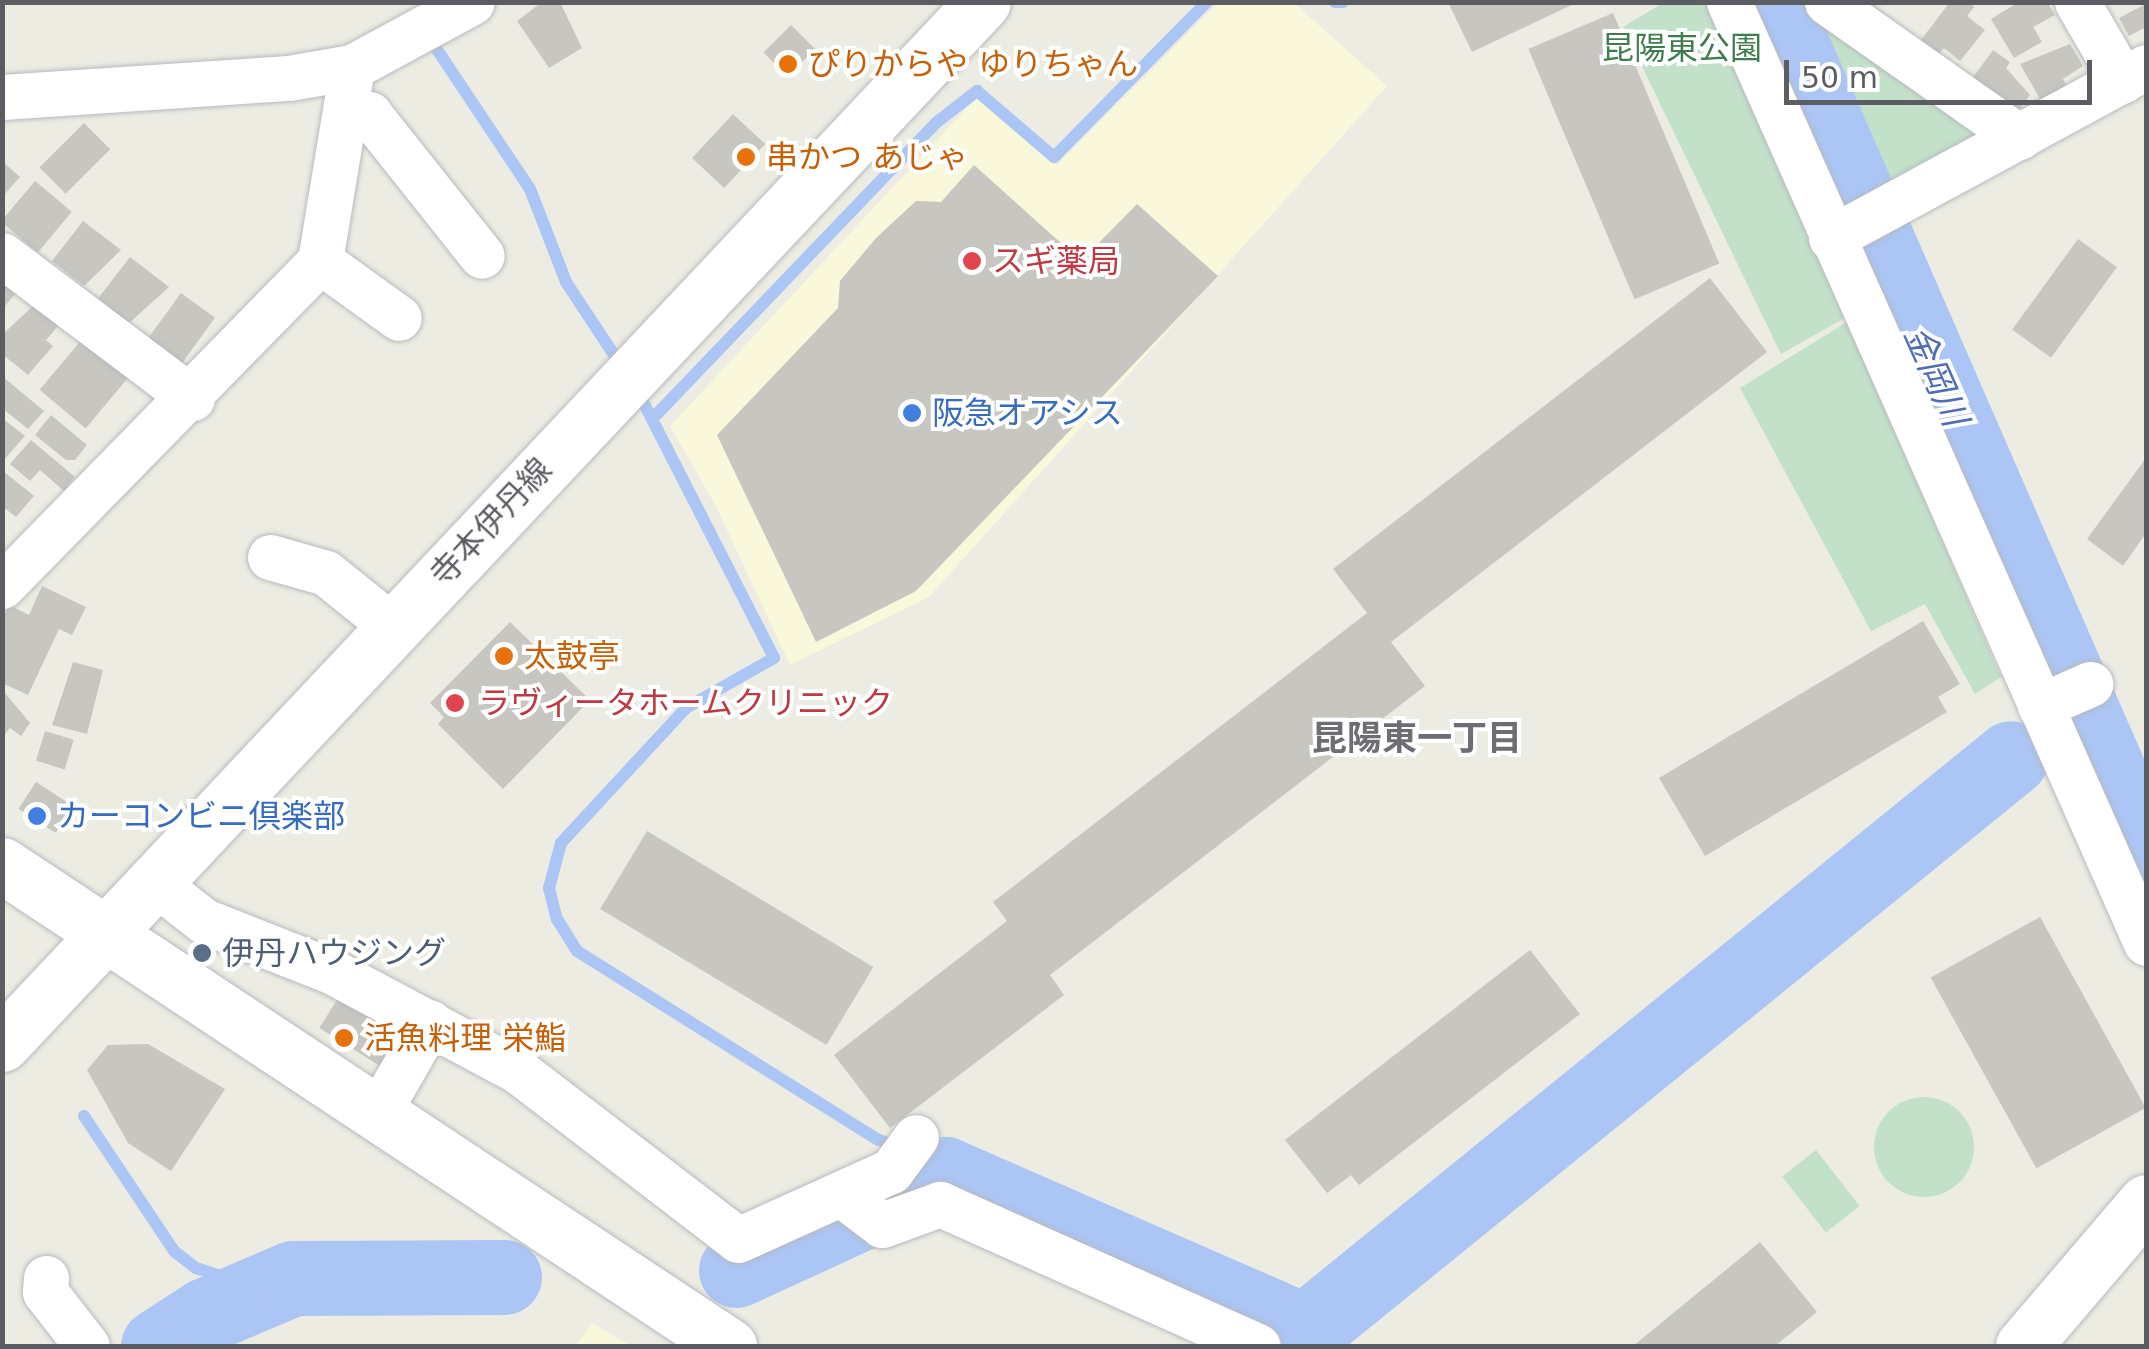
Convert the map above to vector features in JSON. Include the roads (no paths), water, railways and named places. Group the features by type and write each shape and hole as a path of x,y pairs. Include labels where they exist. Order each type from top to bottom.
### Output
{"main road":[{"name":"寺本伊丹線","path":"2,1044 982,2"},
{"path":"2,865 102,936 728,1346"},
{"path":"2023,1346 2146,1202"}],"street":[{"path":"10,563 192,398 320,261 349,88 472,2"},
{"path":"1730,2 1831,238 2064,696 2146,943"},
{"path":"1827,2 2019,137"},
{"path":"1831,238 2135,74 2076,2"},
{"path":"2,97 289,78 349,88 482,256"},
{"path":"2,255 192,398"},
{"path":"320,261 400,318"},
{"path":"270,556 326,573 392,627"},
{"path":"154,882 204,921 331,971 518,1071 738,1240 891,1171 916,1137"},
{"path":"376,1116 430,1022"},
{"path":"841,1194 882,1224 940,1204 1258,1346"},
{"path":"60,1295 87,1346"}],"waterway":[{"path":"656,415 937,122 977,91 1054,157 1207,2"},
{"path":"1335,2 1343,2"},
{"name":"金岡川","path":"1773,2 2146,858"},
{"path":"434,35 436,48 530,189 566,282 622,367"},
{"path":"636,388 774,658 686,708 561,843 549,888 557,919 577,951 877,1139 942,1165 945,1174"},
{"path":"736,1270 945,1174 1305,1331 2011,758"},
{"path":"84,1116 174,1251 196,1268 227,1278 293,1278"},
{"path":"158,1346 206,1315 293,1278 504,1277"}],"place":[{"name":"ぴりからや ゆりちゃん","path":"788,64"},
{"name":"串かつ あじゃ","path":"746,157"},
{"name":"スギ薬局","path":"972,261"},
{"name":"阪急オアシス","path":"912,413"},
{"name":"太鼓亭","path":"504,656"},
{"name":"ラヴィータホームクリニック","path":"455,703"},
{"name":"カーコンビニ倶楽部","path":"37,816"},
{"name":"伊丹ハウジング","path":"202,953"},
{"name":"活魚料理 栄鮨","path":"344,1038"}],"district":[{"name":"昆陽東一丁目","path":"1417,738"}],"park label":[{"name":"昆陽東公園","path":"1682,48"}]}
